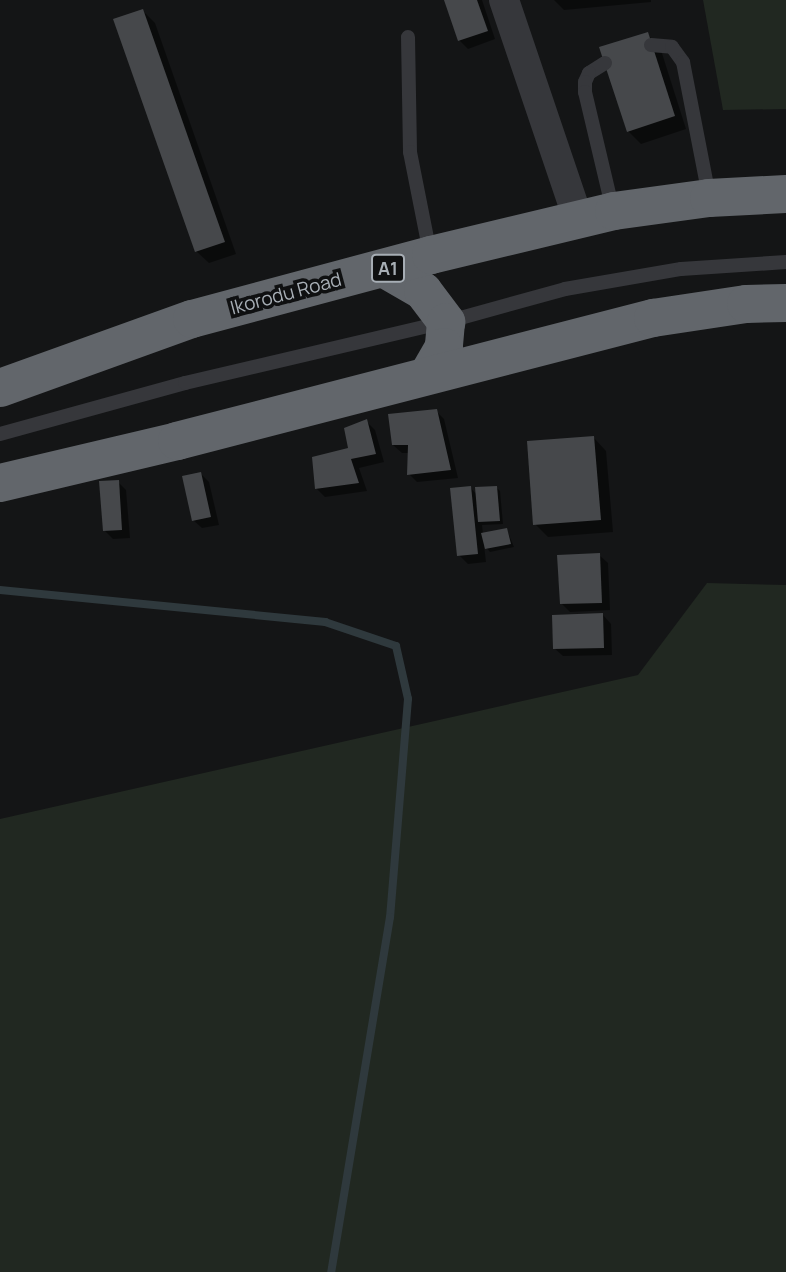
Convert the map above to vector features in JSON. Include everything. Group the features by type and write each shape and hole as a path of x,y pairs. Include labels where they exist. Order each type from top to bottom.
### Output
{"highway":[{"name":"Ikorodu Road","path":"0,388 192,319 385,269 431,254 596,216 709,198 786,194"},
{"path":"385,269 423,291 446,323 444,347 428,375"},
{"path":"0,483 191,438 653,318 746,304 786,303"}],"street":[{"path":"503,0 596,216"}],"lane":[{"path":"408,37 410,152 431,254"},
{"path":"651,45 672,47 683,62 709,198"},
{"path":"596,216 584,82 589,73 606,63"},
{"path":"0,434 185,383 446,323 578,286 681,268 786,262"}],"shaded area":[{"path":"703,0 786,0 786,109 723,110"},
{"path":"707,583 786,585 786,1272 0,1272 0,819 638,675"}],"building":[{"path":"444,0 477,0 488,31 458,41"},
{"path":"143,9 225,242 195,252 113,19"},
{"path":"648,32 675,116 627,132 599,47"},
{"path":"437,409 451,470 407,475 408,445 392,445 388,414"},
{"path":"367,419 376,454 351,459 359,483 315,489 312,457 348,448 344,428"},
{"path":"594,436 601,520 533,525 527,441"},
{"path":"201,472 211,517 192,521 182,476"},
{"path":"119,480 122,530 103,531 99,481"},
{"path":"471,486 478,554 457,556 450,488"},
{"path":"497,486 500,521 478,522 475,487"},
{"path":"507,528 511,544 485,549 481,533"},
{"path":"600,553 602,603 560,604 557,555"},
{"path":"603,613 604,648 553,649 552,615"}],"waterway":[{"path":"0,590 325,622 396,646 408,699 390,917 331,1272"}]}
